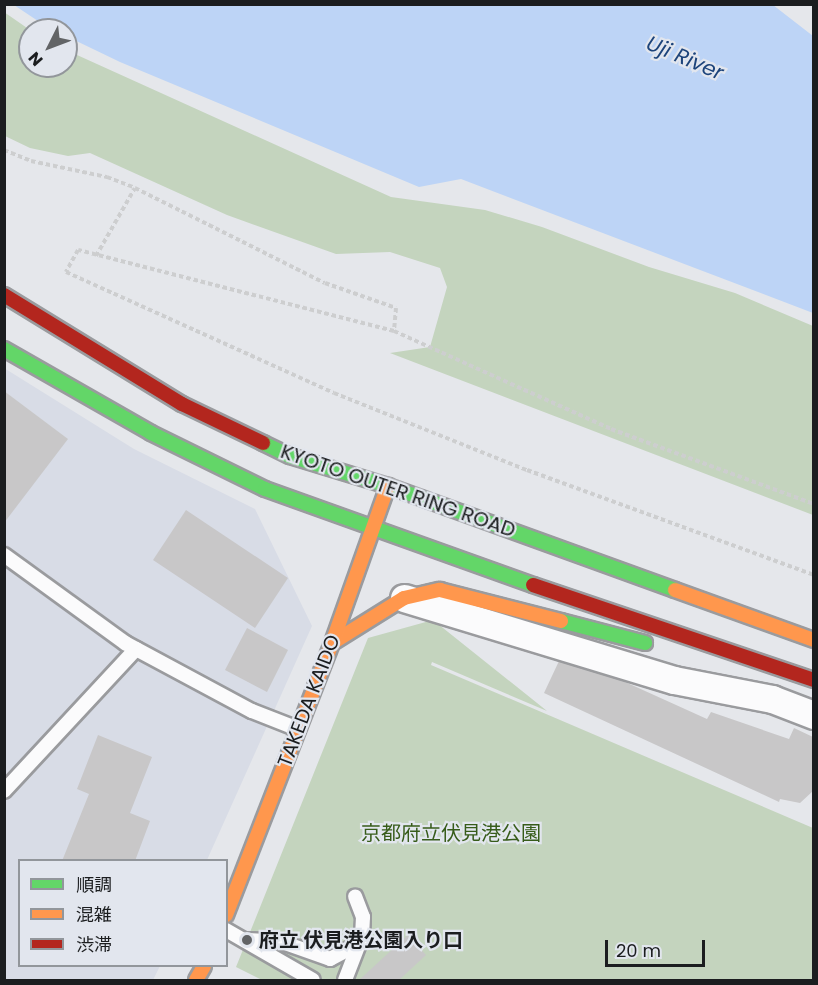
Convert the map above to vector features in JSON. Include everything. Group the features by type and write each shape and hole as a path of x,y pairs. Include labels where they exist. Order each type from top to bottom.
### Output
{"main road":[{"name":"KYOTO OUTER RING ROAD","path":"4,295 182,404 290,456 388,486 813,640"},
{"path":"4,349 161,439 265,489 374,529 813,680"},
{"name":"TAKEDA KAIDO","path":"228,910 333,643 388,486"},
{"path":"333,643 404,598 440,590 638,643 704,644"},
{"path":"196,981 203,967"}],"street":[{"path":"404,598 674,680 772,699 813,716"}],"lane":[{"path":"4,555 136,649 252,711 298,729"},
{"path":"4,791 136,649"},
{"path":"345,981 362,936 363,917 355,896"},
{"path":"228,931 247,940 277,963 313,981"},
{"path":"247,940 282,942 330,958 354,946 362,936"}],"path":[{"path":"4,150 31,161 107,177 135,188 325,283 396,308 394,331"},
{"path":"96,256 135,188"},
{"path":"813,504 611,429 394,331 78,250 66,272 356,402 527,470 813,575"}],"shaded area":[{"path":"4,368 134,449 255,509 312,626 207,859 18,859 18,967 160,967 153,980 5,980"}],"green space":[{"path":"4,12 18,22 18,78 78,78 78,55 391,197 485,210 542,227 649,267 735,293 813,326 813,515 390,353 430,347 447,287 440,268 390,252 336,254 227,215 90,153 68,156 30,148 5,136"},
{"name":"京都府立伏見港公園","path":"433,620 547,711 432,662 431,665 813,828 813,980 262,980 236,967 368,638"}],"water":[{"name":"Uji River","path":"14,5 773,5 813,36 813,313 461,179 419,187 120,62 78,42 78,18 34,18"}],"building":[{"path":"4,391 68,439 4,523"},
{"path":"186,510 288,578 255,628 153,560"},
{"path":"247,628 288,650 267,692 225,670"},
{"path":"559,661 623,681 707,719 711,712 789,739 794,728 813,737 813,791 800,803 780,799 779,802 544,693"},
{"path":"98,735 152,757 130,813 150,821 136,859 63,859 89,794 77,789"},
{"path":"408,935 426,955 398,981 358,981"}],"traffic: fast":[{"path":"4,349 151,433 265,489 533,585"},
{"path":"263,443 290,456 388,486 675,590"},
{"path":"561,621 645,643"}],"traffic: slow":[{"path":"228,910 332,643 388,486"},
{"path":"332,643 404,598 440,590 561,621"},
{"path":"675,590 814,640"},
{"path":"196,980 203,967"}],"traffic: jam":[{"path":"4,295 182,404 263,443"},
{"path":"533,585 814,680"}],"place":[{"name":"府立 伏見港公園入り口","path":"247,940"}]}
